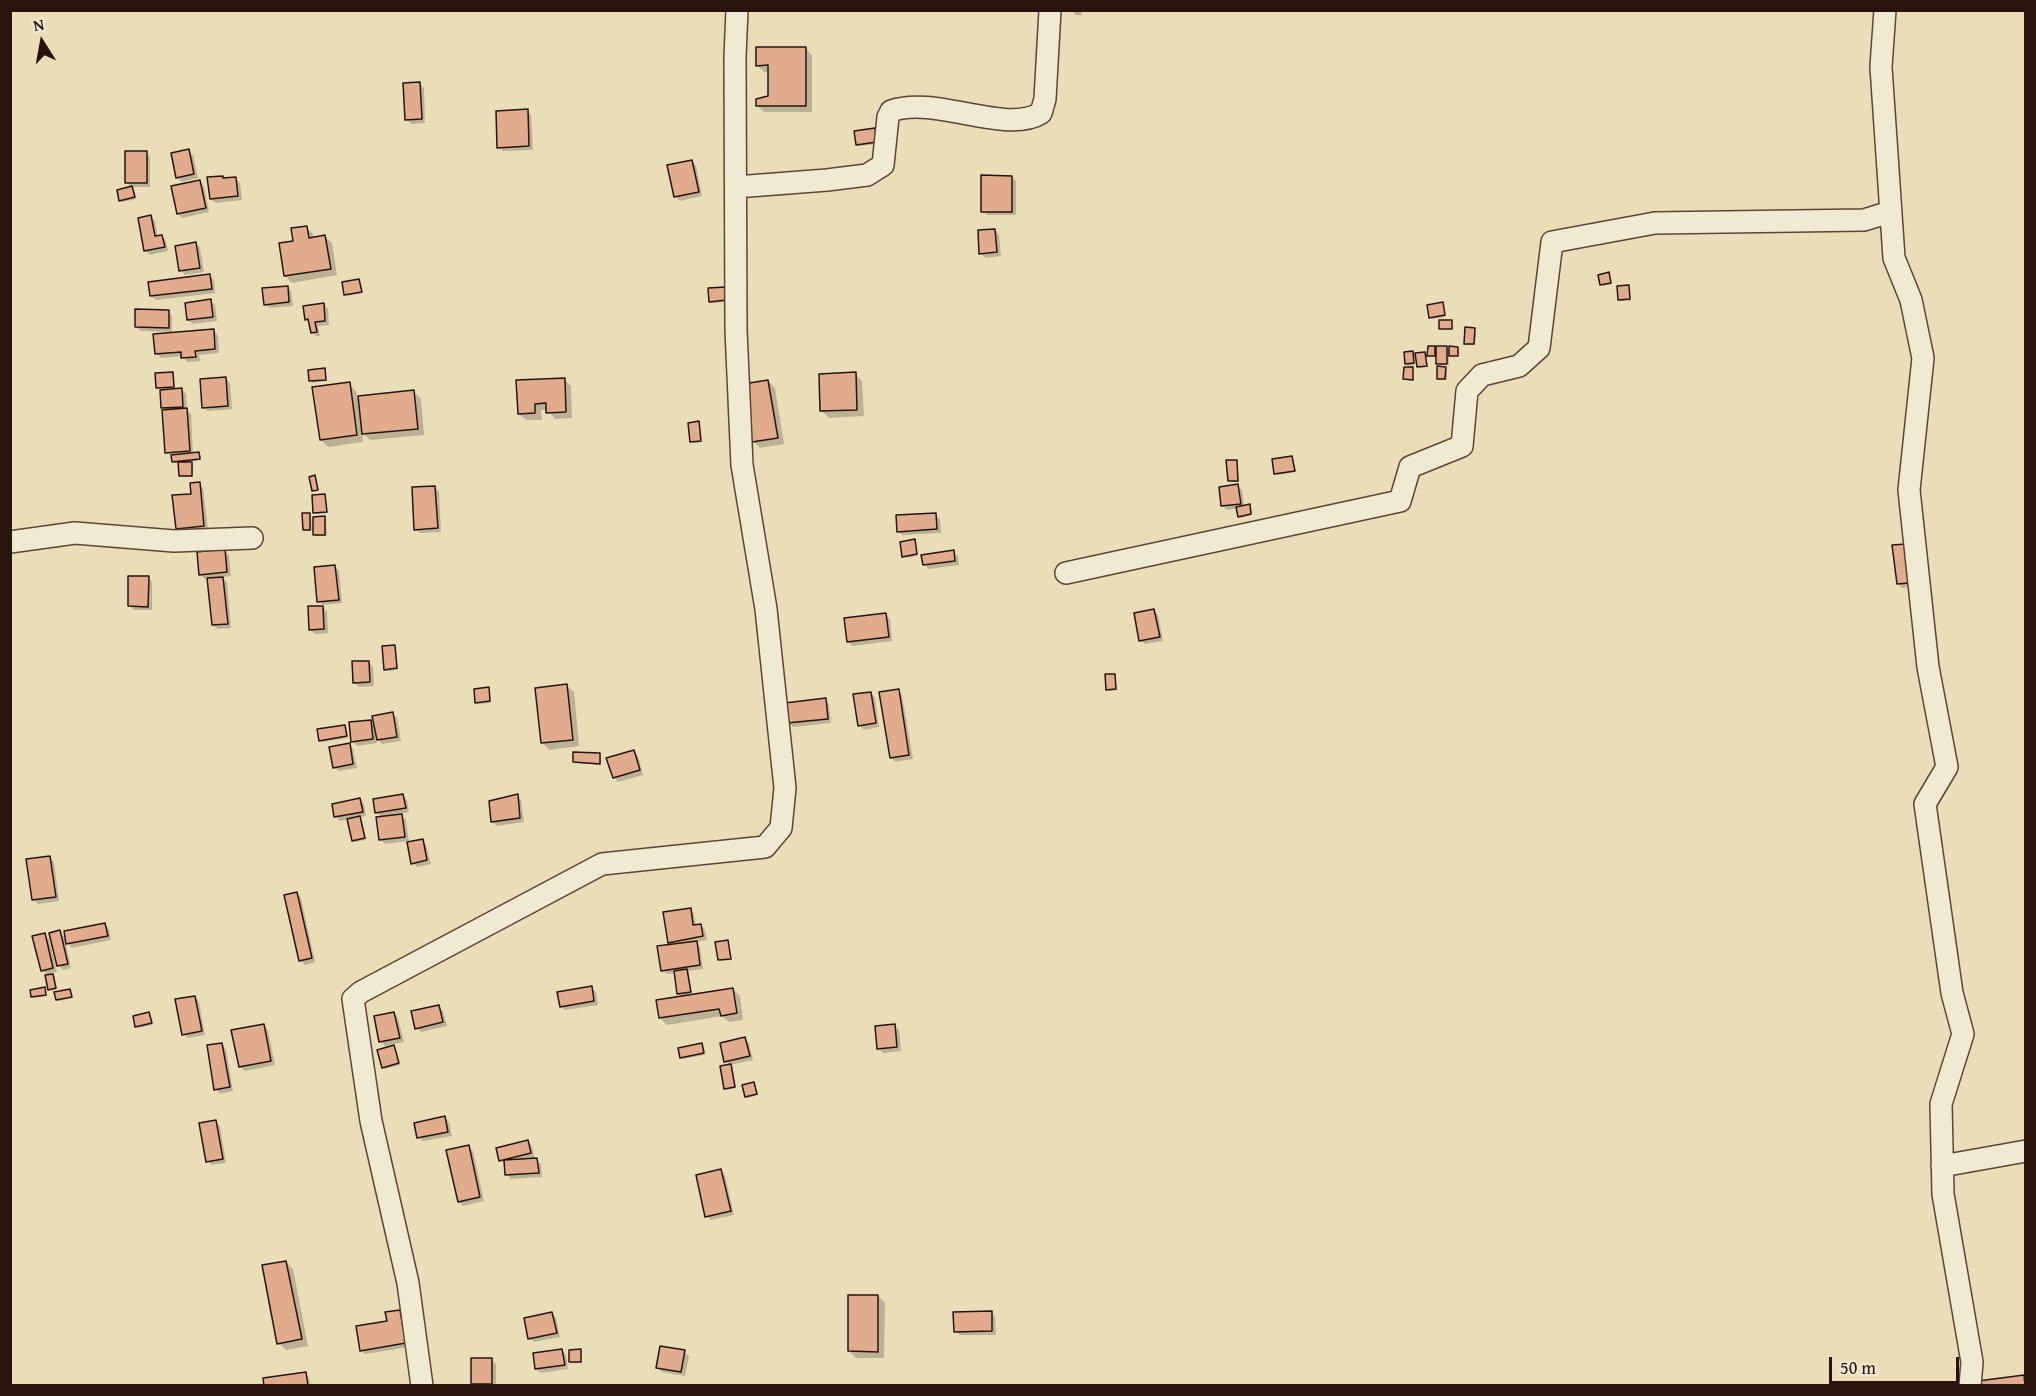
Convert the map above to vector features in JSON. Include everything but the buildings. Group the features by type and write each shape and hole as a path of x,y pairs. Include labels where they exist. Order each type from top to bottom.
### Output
{"street":[{"path":"422,1386 408,1283 371,1121 353,999 361,992 602,864 765,847 781,828 785,788 769,633 742,465 736,330 735,57 737,10"},
{"path":"736,187 827,180 867,175 876,171 883,165 888,117 891,111 903,107 939,109 1011,120 1031,119 1041,113 1045,99 1050,10"},
{"path":"1885,10 1881,67 1894,258 1911,300 1923,358 1909,490 1928,667 1947,767 1925,804 1952,993 1963,1034 1941,1104 1942,1166 1943,1194 1972,1362 1970,1386"},
{"path":"1066,573 1400,501 1410,467 1462,446 1467,391 1482,375 1519,366 1539,348 1552,242 1655,223 1864,220 1890,212"},
{"path":"10,542 75,533 174,541 252,538"},
{"path":"1942,1166 2025,1151"}]}
